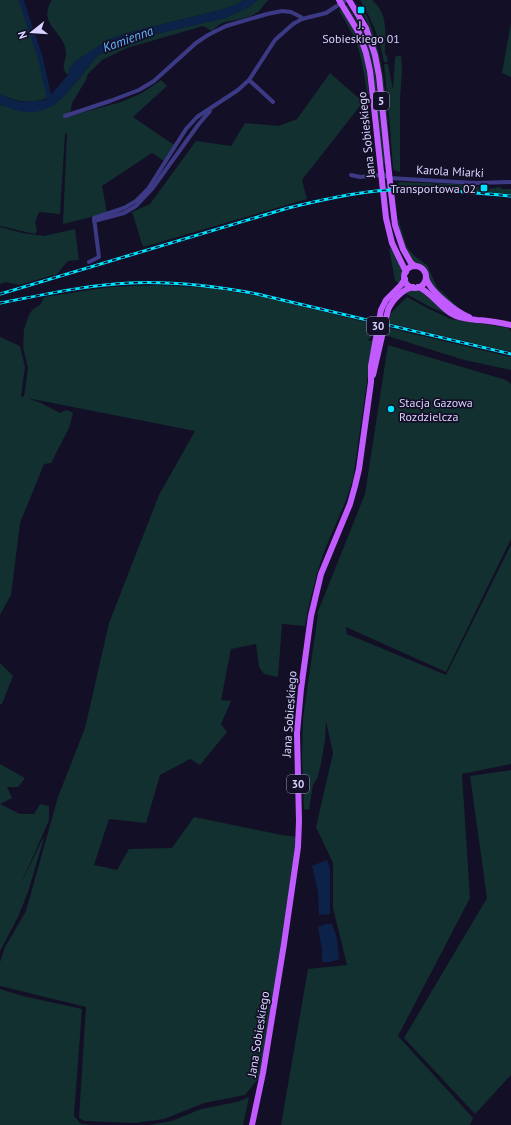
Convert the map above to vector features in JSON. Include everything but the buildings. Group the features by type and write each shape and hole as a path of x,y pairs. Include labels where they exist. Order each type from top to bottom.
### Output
{"main road":[{"name":"Jana Sobieskiego","path":"349,0 366,28 375,55 380,84 393,214 400,244 411,263 415,266"},
{"name":"Jana Sobieskiego","path":"342,1 359,33 366,53 370,71 386,218 395,250 406,272"},
{"path":"405,279 406,272 415,266"},
{"name":"5","path":"415,266 418,266 423,270 428,284 455,310 476,320"},
{"path":"416,287 424,282 426,278"},
{"name":"Jana Sobieskiego","path":"252,1125 264,1066 298,848 299,821 297,733 311,616 321,574 350,504 359,469 371,382 371,366 381,310 386,300 405,279"},
{"name":"5","path":"405,279 408,284 423,289 451,314 467,320 511,325"},
{"name":"Jana Sobieskiego","path":"371,382 376,367 388,308 393,301 407,289 416,287"}],"street":[{"path":"89,262 99,257 94,218 124,208 136,201 148,189 186,129 197,117 213,108 249,80 275,40 293,24 302,19 326,13 342,1"},
{"path":"65,116 139,90 154,82 196,43 226,26 282,11 292,12 302,17 302,19"},
{"path":"249,80 273,102"},
{"path":"94,221 124,213 136,206 152,188 198,125 213,108"},
{"path":"380,166 384,175 389,178 384,183 383,193"},
{"path":"351,175 360,177 381,174"},
{"name":"Karola Miarki","path":"389,178 469,182 511,182"}],"green space":[{"path":"0,0 22,1 40,57 49,97 37,101 24,102 0,94"},
{"path":"52,0 244,0 235,5 217,11 142,29 112,38 76,61 70,68 68,75 64,69 66,52 64,45 49,22 47,15 48,8"},
{"path":"258,0 269,0 259,11 251,16 223,23 212,31 203,26 127,48 102,60 88,74 72,103 70,116 121,102 142,93 161,80 167,86 133,117 174,145 164,161 152,153 102,186 107,213 63,224 67,133 65,134 60,214 39,212 35,222 37,231 35,234 0,226 0,104 3,106 53,106 67,93 98,55 134,39 225,18 249,7"},
{"path":"360,0 372,0 384,18 385,54 388,62 384,62 375,30"},
{"path":"346,5 366,34 374,62 385,164 382,164 369,53 359,26"},
{"path":"338,9 343,11 361,44 366,63 369,94 367,94 363,67 357,45"},
{"path":"365,12 377,45 384,79 389,149 379,62 370,29 363,13"},
{"path":"511,23 511,77 502,73"},
{"path":"401,56 402,70 400,100 400,172 394,170 393,168 384,64 388,64 393,90 395,57"},
{"path":"330,73 363,102 302,180 307,199 143,247 132,212 150,204 196,141 231,146 245,123 279,126 297,119"},
{"path":"400,182 475,185 484,189 500,187 502,189 511,189 511,194 396,187"},
{"path":"398,218 406,245 409,250 427,265 437,287 462,311 461,312 436,290 429,279 425,267 411,260 402,240 398,227"},
{"path":"0,227 22,233 44,236 75,229 79,260 68,261 57,274 19,285 6,282 0,284"},
{"path":"389,248 394,251 402,268 399,285 395,280"},
{"path":"156,285 210,288 264,297 373,324 372,336 368,340 373,340 353,479 317,573 305,626 282,624 278,677 264,674 259,667 256,644 231,649 221,700 231,701 221,724 227,732 200,765 190,759 160,775 146,823 109,819 94,865 117,870 129,849 172,848 194,817 282,835 299,837 263,1073 245,1095 204,1103 164,1119 135,1123 85,1121 79,1118 86,1007 0,986 0,962 5,947 26,911 58,797 85,728 109,623 159,495 195,431 27,398 41,403 60,413 67,410 73,413 69,428 51,463 44,464 20,523 11,595 0,615 0,337 20,346 25,367 21,396 24,397 28,368 23,347 24,329 32,310 41,304 44,297 110,287"},
{"path":"409,291 422,291 449,315 430,307 405,293"},
{"path":"407,297 451,319 509,328 511,331 511,352 389,323 391,313"},
{"path":"389,328 511,357 511,370 464,360 387,336"},
{"path":"388,345 506,380 511,384 511,539 446,672 346,627 347,634 446,675 511,545 511,764 462,774 470,898 398,1036 473,1118 470,1125 281,1125 308,969 347,965 333,908 333,863 316,827 333,753 326,721 325,740 321,764 317,779 313,785 309,810 304,809 302,757 303,718 317,614 365,494"},
{"path":"0,663 13,676 2,704 0,704"},
{"path":"0,764 25,778 18,787 7,787 12,798 0,804"},
{"path":"511,770 511,1075 475,1114 404,1038 487,898 470,776"},
{"path":"0,804 20,814 34,814 40,804 49,806 49,820 20,886 44,838 28,892 18,917 0,951"},
{"path":"0,989 23,996 82,1009 74,1116 81,1124 94,1125 0,1125"},
{"path":"249,1097 243,1125 149,1125 172,1121 201,1109 237,1102"}],"water":[{"name":"Kamienna","path":"244,0 258,0 249,7 225,18 135,39 98,55 67,93 53,106 34,112 24,112 14,110 0,104 0,94 21,102 45,100 68,75 70,68 76,61 112,38 142,29 217,11 235,5"},
{"path":"327,860 330,868 330,914 319,915 318,892 312,866"},
{"path":"326,924 332,924 337,938 339,959 330,962 322,962 322,950 318,927"}],"waterway":[{"path":"21,0 40,57 50,101"}],"railway":[{"path":"0,294 288,208 321,200 365,192 393,190 444,190 511,196"},
{"path":"0,303 114,284 162,283 194,285 257,294 511,354"}],"place":[{"name":"J. Sobieskiego 01","path":"361,10"},
{"name":"Transportowa 02","path":"484,188"},
{"name":"Stacja Gazowa Rozdzielcza","path":"391,409"}]}
